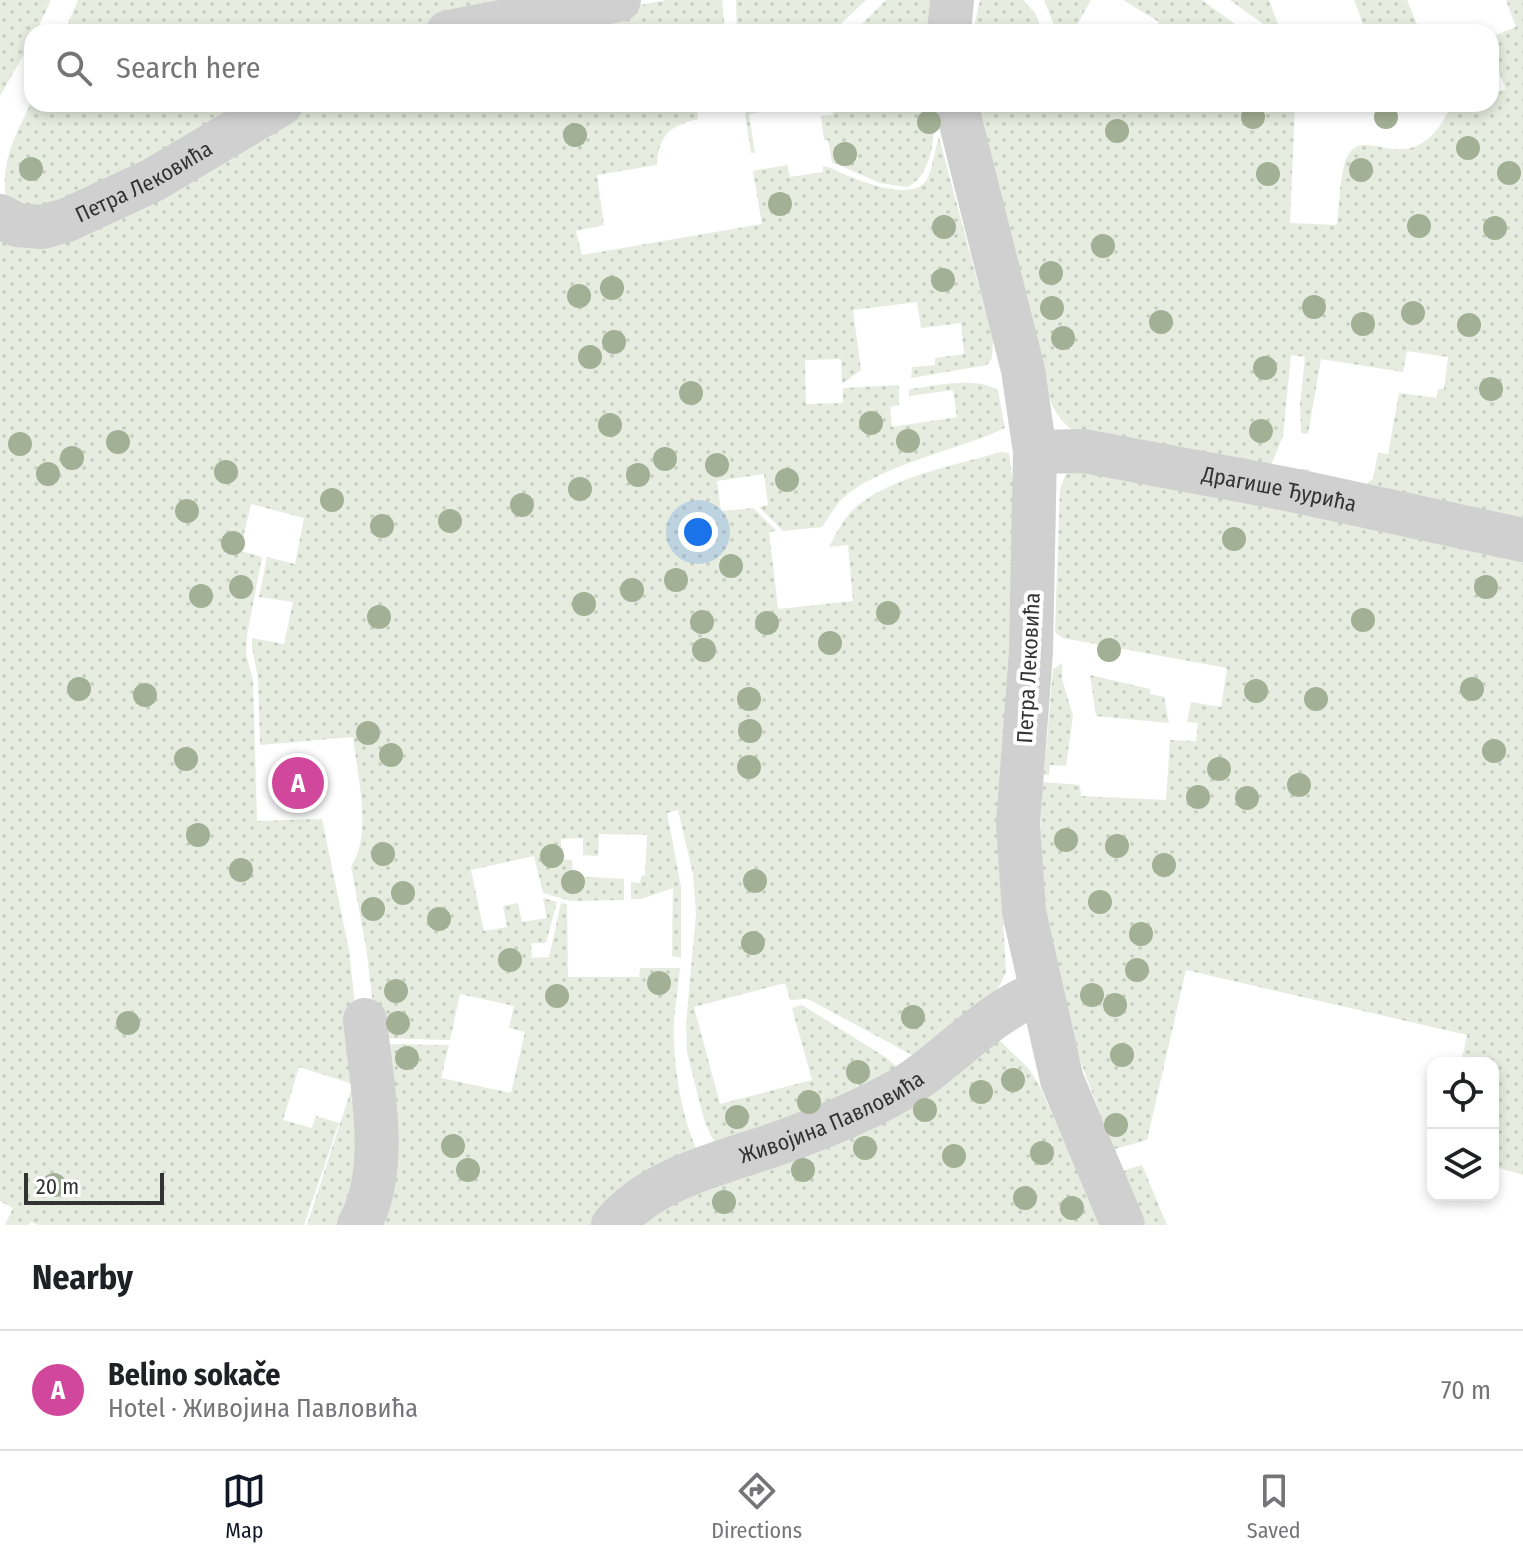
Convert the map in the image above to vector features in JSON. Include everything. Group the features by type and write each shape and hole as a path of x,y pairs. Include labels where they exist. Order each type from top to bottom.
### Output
{"street":[{"path":"491,24 619,0"},
{"path":"950,24 952,0"},
{"name":"Петра Лековића","path":"0,216 17,225 42,227 67,220 153,180 268,112"},
{"name":"Петра Лековића","path":"958,112 1023,370 1035,452 1031,652 1018,824 1024,912 1062,1080 1123,1225"},
{"name":"Драгише Ђурића","path":"1035,452 1084,451 1287,489 1523,540"},
{"name":"Живојина Павловића","path":"613,1225 669,1183 794,1138 892,1094 945,1059 1006,1008 1040,992"},
{"path":"359,1225 375,1182 376,1133 365,1020"}],"shaded area":[{"path":"0,0 51,0 40,24 24,24 24,54 0,96"},
{"path":"78,0 560,0 444,24 68,24"},
{"path":"667,0 722,0 724,24 536,24"},
{"path":"736,0 866,0 840,24 737,24"},
{"path":"886,0 930,0 928,24 862,24"},
{"path":"980,0 1023,0 1035,13 1040,24 975,24"},
{"path":"1044,0 1091,0 1078,24 1054,24"},
{"path":"1123,0 1202,0 1235,24 1158,24"},
{"path":"1230,0 1269,0 1278,24 1263,24"},
{"path":"1354,0 1407,0 1417,24 1363,24"},
{"path":"1506,0 1523,0 1523,533 1298,479 1300,469 1309,469 1309,477 1366,484 1373,479 1378,453 1388,454 1399,393 1437,398 1438,389 1444,389 1448,357 1407,351 1403,372 1321,359 1308,434 1301,433 1300,405 1305,357 1291,355 1283,436 1272,463 1259,467 1213,465 1090,439 1076,432 1058,415 1048,394 1041,353 1000,204 980,112 1295,112 1290,223 1337,225 1346,158 1358,146 1406,149 1420,144 1434,133 1448,112 1499,112 1499,92 1506,89 1499,72 1499,34 1516,27"},
{"path":"27,112 246,112 37,212 6,197 5,172"},
{"path":"296,112 698,112 698,119 673,128 663,139 657,165 597,175 604,225 576,231 582,255 762,224 753,171 787,165 790,177 823,172 823,166 877,186 912,189 921,186 927,179 939,137 993,340 992,358 987,365 911,378 912,367 935,365 935,358 964,354 961,323 921,328 917,302 853,310 861,370 842,384 841,359 805,360 806,404 843,403 843,388 899,385 899,405 890,407 892,427 957,417 953,390 909,396 909,389 955,383 977,384 998,390 1005,428 895,468 855,488 840,501 822,527 783,531 759,507 768,505 764,474 717,481 721,511 753,508 777,531 769,532 778,609 853,601 848,545 829,547 848,515 872,495 926,473 1001,452 1009,453 1013,484 1011,631 1000,869 1006,972 981,1010 925,1062 808,999 790,1000 785,983 694,1007 720,1104 812,1080 792,1008 802,1005 901,1070 721,1148 712,1138 704,1120 687,1052 686,1024 696,914 693,874 678,810 667,813 681,887 681,958 672,956 673,888 641,899 631,899 631,882 640,883 641,876 645,875 647,835 599,834 598,856 583,855 583,838 561,839 561,858 572,861 573,876 624,879 624,900 571,901 543,893 534,856 471,870 484,931 507,927 503,906 518,903 522,922 547,918 543,898 557,902 546,943 531,943 532,958 549,957 561,903 567,904 568,977 639,977 640,968 680,968 674,1024 677,1076 690,1133 704,1162 598,1225 368,1225 378,1044 449,1045 441,1078 511,1093 525,1032 509,1028 514,1006 460,994 450,1040 377,1038 366,947 351,866 358,853 362,821 353,737 260,745 258,678 252,638 284,644 293,602 259,597 267,557 295,564 304,518 251,504 240,551 262,557 246,654 253,680 257,821 322,819 349,950 364,1087 352,1225 307,1225 353,1084 299,1067 283,1120 312,1128 316,1116 339,1123 304,1225 38,1225 31,1222 29,1225 5,1225 13,1208 0,1201 0,241 24,240 176,183"},
{"path":"745,112 761,112 749,114 755,153 751,153"},
{"path":"833,112 933,112 931,150 923,173 907,187 880,183 832,162 828,140 824,140 821,116 833,115"},
{"path":"1073,468 1523,552 1523,1175 1499,1168 1499,1057 1462,1057 1467,1035 1186,970 1147,1140 1115,1149 1070,1029 1054,966 1040,873 1043,782 1080,785 1081,796 1166,800 1170,740 1196,741 1198,723 1187,722 1191,702 1221,707 1227,668 1063,638 1055,632 1060,489 1065,476"},
{"path":"1062,663 1062,679 1073,716 1066,766 1050,765 1049,775 1044,775 1053,669"},
{"path":"1090,675 1150,689 1150,694 1164,697 1169,723 1096,716"},
{"path":"992,1033 1029,1069 1040,1087 1101,1225 633,1225"},
{"path":"1142,1165 1167,1225 1146,1225 1122,1171"}],"place":[{"name":"Belino sokače","path":"298,783"}]}
